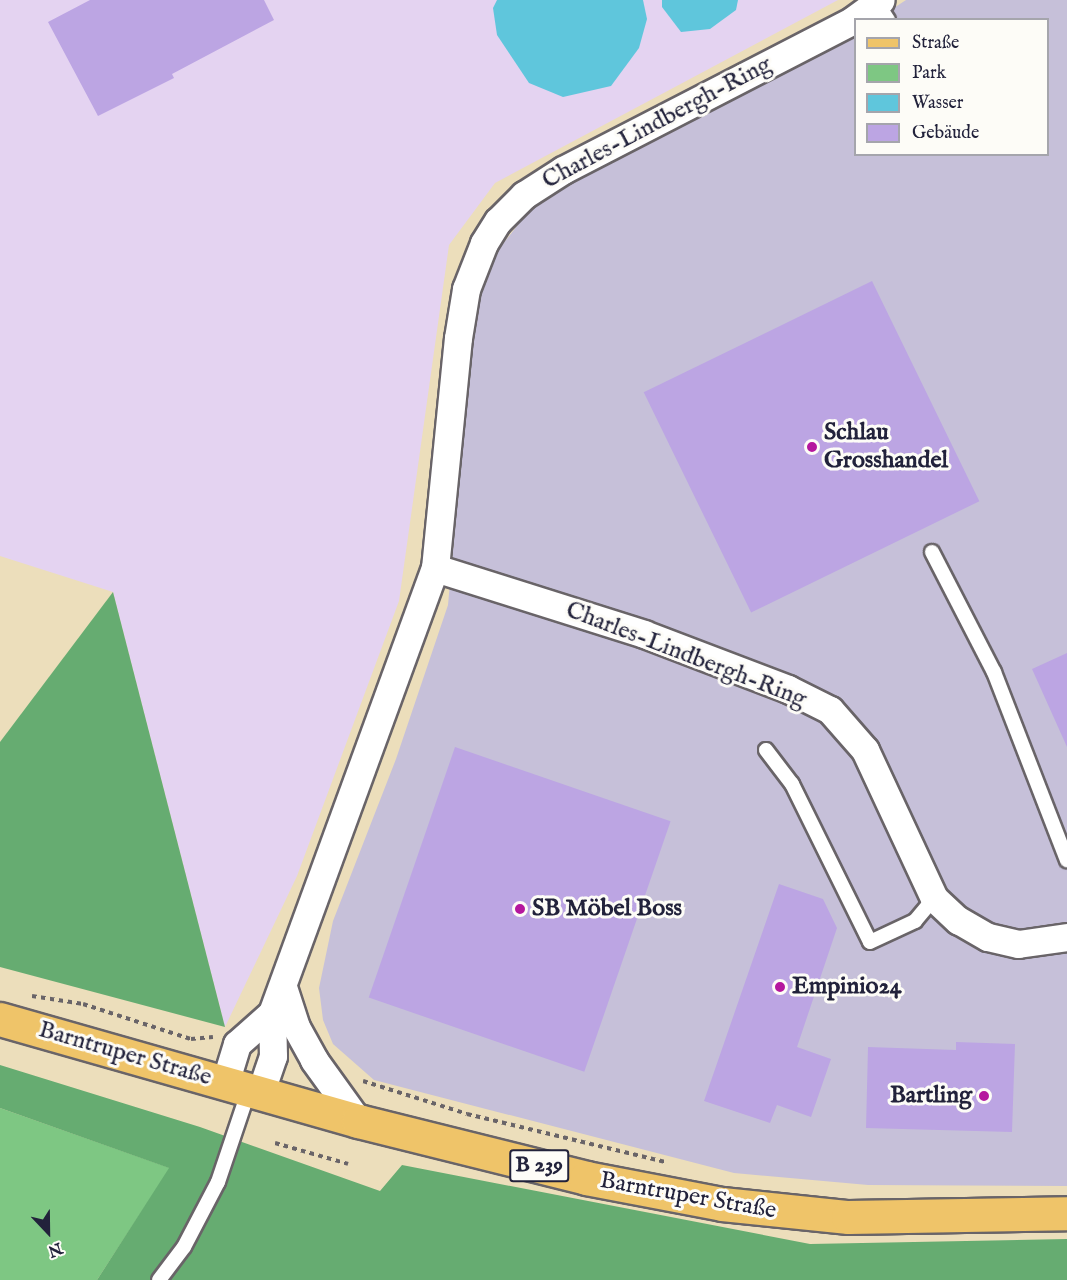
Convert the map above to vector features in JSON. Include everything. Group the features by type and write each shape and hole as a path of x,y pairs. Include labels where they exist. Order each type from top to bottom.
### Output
{"main road":[{"name":"Barntruper Straße","path":"0,1019 358,1122 586,1178 788,1213 848,1217 1067,1213"}],"street":[{"name":"Charles-Lindbergh-Ring","path":"245,1089 237,1044 272,1013 284,987 435,568 466,289 473,265 498,221 524,195 563,170 847,10 882,8"},
{"name":"Charles-Lindbergh-Ring","path":"435,568 644,634 788,689 830,710 865,750 934,898 958,920 988,937 1018,944 1067,937"},
{"path":"284,987 297,1027 314,1060 358,1122"},
{"name":"Charles-Lindbergh-Ring","path":"245,1089 273,1056 272,1013"}],"lane":[{"path":"932,552 993,672 1067,860"},
{"path":"766,750 792,784 870,942 915,921 934,898"},
{"path":"159,1280 184,1247 218,1182 245,1089"}],"path":[{"path":"23,995 83,1004 191,1039 214,1037"},
{"path":"356,1077 371,1086 467,1114 635,1152 673,1165"},
{"path":"275,1143 348,1164"}],"shaded area":[{"path":"0,0 838,0 495,183 449,245 399,601 297,876 225,1027 113,592 0,556"},
{"path":"906,0 1067,0 1067,1186 868,1185 734,1173 374,1080 333,1044 323,1020 319,988 333,921 396,759 448,605 472,342 482,288 499,249 530,209 567,186 854,32 854,156 1049,156 1049,18 879,18"}],"green space":[{"path":"113,592 225,1027 0,967 0,742"},
{"path":"0,1065 200,1127 380,1191 402,1165 810,1244 1067,1239 1067,1280 97,1280 169,1168 0,1108"},
{"path":"0,1108 170,1168 97,1280 0,1280"}],"water":[{"path":"497,0 643,0 647,19 639,48 611,86 563,97 529,83 497,35 493,8"},
{"path":"662,0 738,0 736,10 710,29 681,32 662,7"}],"building":[{"path":"90,0 264,0 274,20 172,74 174,78 98,116 48,22"},
{"name":"Schlau Grosshandel","path":"872,281 979,501 751,613 644,392"},
{"path":"1067,653 1067,747 1032,669"},
{"name":"SB Möbel Boss","path":"455,747 671,821 584,1072 369,998"},
{"name":"Empinio24","path":"779,884 823,899 837,928 797,1047 831,1059 811,1117 777,1105 770,1123 704,1101"},
{"path":"956,1042 1015,1044 1012,1132 866,1128 868,1047 956,1050"}],"place":[{"name":"Schlau Grosshandel","path":"812,447"},
{"name":"SB Möbel Boss","path":"520,909"},
{"name":"Empinio24","path":"780,987"},
{"name":"Bartling","path":"984,1096"}]}
